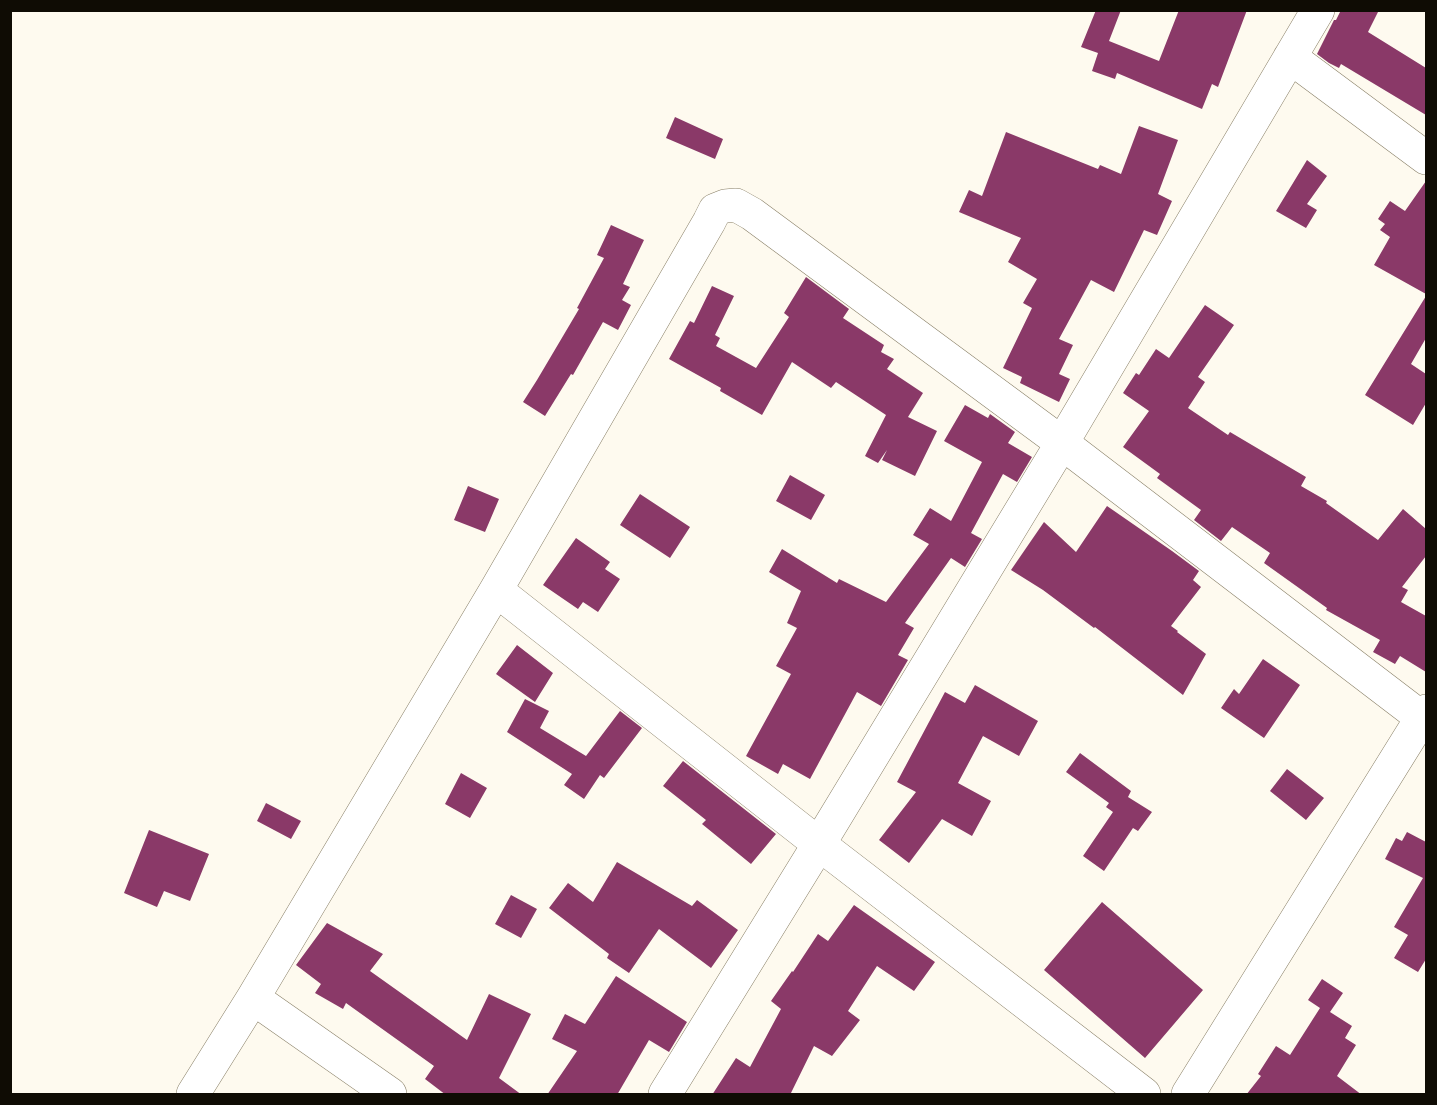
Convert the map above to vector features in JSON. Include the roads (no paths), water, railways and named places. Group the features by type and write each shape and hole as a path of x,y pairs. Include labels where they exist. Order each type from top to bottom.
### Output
{"street":[{"path":"665,1095 1062,443 1318,10"},
{"path":"1290,57 1426,158"},
{"path":"193,1095 254,998 496,590 715,210 725,206 736,206 752,214 1062,443 1425,716 1188,1095"},
{"path":"496,590 1144,1095"},
{"path":"254,998 390,1095"}]}
